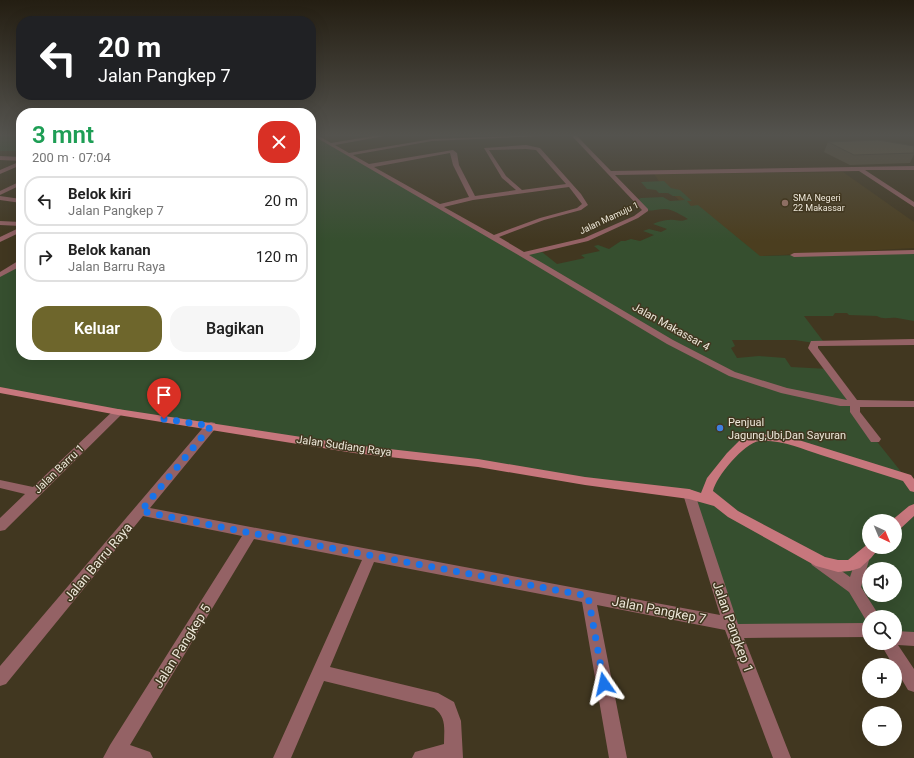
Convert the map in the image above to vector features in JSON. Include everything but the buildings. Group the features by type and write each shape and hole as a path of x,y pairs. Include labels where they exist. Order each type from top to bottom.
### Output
{"street":[{"name":"Jalan Makassar 4","path":"376,170 494,237 670,342 732,374 785,391 840,403 914,404"},
{"path":"459,170 473,198"},
{"path":"500,170 504,177 521,192"},
{"path":"494,237 542,219 584,207 585,205 579,195 556,170"},
{"name":"Jalan Mamuju 1","path":"523,254 586,240 644,212 646,208 608,170"},
{"path":"611,173 830,170"},
{"path":"862,170 914,205"},
{"path":"0,193 16,185"},
{"path":"438,206 473,198 569,185"},
{"path":"0,198 16,200"},
{"path":"0,222 16,224"},
{"path":"0,240 16,232"},
{"path":"794,255 914,252"},
{"path":"0,275 16,266"},
{"path":"875,439 855,412 855,404 813,348 814,343 914,342"},
{"name":"Jalan Sudiang Raya","path":"0,390 118,412 354,449 478,463 585,481 688,494 717,502"},
{"name":"Jalan Barru 1","path":"0,526 118,412"},
{"name":"Jalan Barru Raya","path":"0,678 211,426"},
{"path":"688,494 708,484 736,450 749,440 760,438 771,438 789,442 912,481"},
{"path":"0,484 35,492"},
{"path":"708,484 707,493 733,514 811,557 854,588 868,610"},
{"name":"Jalan Pangkep 1","path":"688,494 732,627 782,758"},
{"path":"902,520 914,509"},
{"name":"Jalan Pangkep 7","path":"141,511 370,556 588,596 732,627 862,630"},
{"name":"Jalan Pangkep 5","path":"114,754 251,533"},
{"path":"811,557 832,565 847,567 855,565 866,554"},
{"path":"282,758 370,556"},
{"path":"854,588 863,557"},
{"path":"588,596 618,758"},
{"path":"902,638 914,639"},
{"path":"892,650 914,684"},
{"path":"320,672 438,701 448,708 452,721 454,754 421,758"},
{"path":"114,754 144,758"}],"shaded area":[{"name":"SMA Negeri 22 Makassar","path":"843,172 914,222 914,248 743,257 661,184 654,174"}],"green space":[{"path":"316,170 377,170 523,254 542,252 557,264 585,258 581,255 600,251 594,246 598,245 609,249 621,241 631,239 640,241 654,235 643,231 649,229 661,232 667,229 653,224 667,220 682,221 688,219 677,212 667,209 647,210 636,200 641,198 663,197 670,201 685,200 680,196 673,196 668,193 659,193 656,190 647,189 641,182 664,181 671,188 680,190 692,201 687,201 691,206 698,205 760,256 914,252 914,321 897,318 882,318 877,316 849,315 847,313 835,313 833,316 804,316 823,341 814,343 795,340 732,340 735,346 731,348 737,358 759,356 785,358 791,367 829,369 867,429 914,488 914,639 902,638 902,610 862,610 862,630 734,631 688,494 354,449 0,390 0,275 16,266 16,360 316,360"}],"place":[{"name":"SMA Negeri 22 Makassar","path":"785,203"},
{"name":"Penjual Jagung,Ubi,Dan Sayuran","path":"720,428"}],"route":[{"path":"164,419 211,426 141,511 370,556 588,596 604,684"}]}
